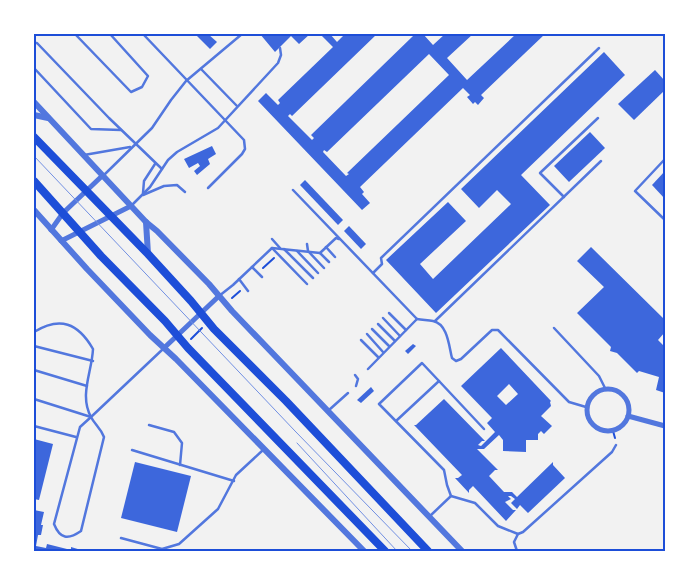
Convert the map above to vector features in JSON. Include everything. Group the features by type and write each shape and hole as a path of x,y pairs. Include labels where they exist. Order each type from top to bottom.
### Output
{"main road":[{"path":"34,137 148,254 209,322 428,551"},
{"path":"34,181 185,345 385,551"}],"street":[{"path":"34,102 146,222 157,231 219,296 230,301 328,411 462,551"},
{"path":"34,115 50,118"},
{"path":"51,230 63,213 102,176"},
{"path":"61,241 131,206"},
{"path":"34,210 61,241 164,348 364,551"},
{"path":"146,222 148,254"},
{"path":"164,348 219,296"},
{"path":"605,388 618,391 624,396 628,402 628,416 620,428 613,431 601,430 591,424 586,407 592,395 605,388"},
{"path":"628,416 665,426"}],"lane":[{"path":"75,34 131,92 142,87 148,76 110,34"},
{"path":"143,34 244,140 245,149 242,154 208,188"},
{"path":"102,176 152,128 186,80 242,34"},
{"path":"34,43 37,43 108,118 162,169"},
{"path":"131,206 150,187 168,160 177,152 218,128 278,63 281,55 280,48"},
{"path":"374,273 382,264 381,258 599,48"},
{"path":"34,68 91,129 122,130"},
{"path":"201,69 237,106"},
{"path":"564,197 540,173 598,118"},
{"path":"84,155 132,147"},
{"path":"665,159 635,191 665,220"},
{"path":"435,321 601,161"},
{"path":"142,194 144,182 155,164"},
{"path":"142,194 164,186 177,185 185,192"},
{"path":"293,190 418,319 435,321 448,337 452,358 456,361 461,359 492,330 498,330 569,402 586,407"},
{"path":"320,252 336,238 340,239"},
{"path":"272,239 313,278"},
{"path":"307,244 308,251 324,268"},
{"path":"326,247 335,257"},
{"path":"219,296 272,248 320,252 330,262"},
{"path":"272,248 307,284"},
{"path":"296,250 318,273"},
{"path":"252,267 262,277"},
{"path":"239,279 248,291"},
{"path":"389,313 406,330"},
{"path":"383,318 400,336"},
{"path":"368,369 418,319"},
{"path":"34,332 52,323 62,323 74,327 82,333 93,349 86,398 91,417 100,427 104,437 81,531 72,537 65,537 58,533 54,524 80,427 91,417 164,348"},
{"path":"378,324 395,341"},
{"path":"554,328 599,376 605,388"},
{"path":"372,329 389,346"},
{"path":"367,334 383,352"},
{"path":"361,340 378,357"},
{"path":"34,346 92,361"},
{"path":"451,496 444,470 379,404 422,363 484,428"},
{"path":"34,370 87,386"},
{"path":"355,375 358,379 356,386"},
{"path":"396,422 439,381"},
{"path":"328,411 348,393"},
{"path":"34,399 91,417"},
{"path":"149,425 174,432 182,443 180,464"},
{"path":"34,426 76,437"},
{"path":"517,551 514,542 518,534 523,532 588,474 612,452 616,445"},
{"path":"121,538 162,549 179,544 218,509 234,482 236,475 264,449"},
{"path":"132,450 234,482"},
{"path":"429,517 451,496"},
{"path":"451,496 475,503 498,526 518,534"}],"path":[{"path":"230,301 239,291"},
{"path":"185,345 209,322"}],"building":[{"path":"195,34 208,34 217,42 210,49"},
{"path":"260,34 310,34 299,44 291,36 275,52"},
{"path":"320,34 330,34 337,42 345,34 377,34 292,116 290,114 288,116 312,140 314,138 311,135 413,36 411,34 423,34 433,45 445,34 473,34 447,58 467,80 516,34 545,34 481,95 484,98 478,105 475,102 473,104 467,97 470,95 463,88 360,187 364,192 362,194 370,203 362,210 258,101 266,93 278,105 280,103 278,100 333,47","holes":["429,54 449,75 346,176 323,152 324,150 327,152"]},
{"path":"604,52 625,75 521,175 550,205 436,313 386,260 448,202 466,221 420,264 433,279 511,204 497,190 479,208 461,189"},
{"path":"655,70 665,81 665,90 634,120 618,104"},
{"path":"590,132 605,148 569,182 554,166"},
{"path":"212,146 216,154 208,159 210,164 197,175 194,171 200,166 198,163 189,168 184,159"},
{"path":"665,171 665,199 652,185"},
{"path":"305,180 343,220 338,225 300,185"},
{"path":"349,226 366,244 361,249 344,231"},
{"path":"591,247 665,320 665,332 658,340 665,347 665,393 656,390 659,377 639,371 637,373 617,353 610,351 611,347 577,313 604,287 577,261"},
{"path":"413,344 416,346 408,354 405,351"},
{"path":"501,348 551,401 551,406 541,416 552,426 544,434 541,431 538,434 538,440 526,440 526,452 503,451 503,440 499,435 484,449 477,449 498,470 495,470 489,476 504,492 512,492 517,497 553,462 553,465 565,478 528,513 520,505 517,509 511,503 515,499 508,496 511,499 505,502 513,510 516,510 506,521 473,486 469,493 455,478 462,475 414,425 444,399 485,441 478,445 481,446 495,432 487,423 492,418 461,386","holes":["509,384 518,394 506,405 497,396"]},
{"path":"371,387 374,391 361,403 357,400"},
{"path":"34,439 53,444 39,500 34,499"},
{"path":"135,462 191,476 177,532 121,518"},
{"path":"34,510 44,512 41,535 38,535 36,546 46,548 47,544 71,550 71,547 81,551 34,551"}],"tram line":[{"path":"34,156 295,431 412,551"},
{"path":"297,443 397,551"}]}
